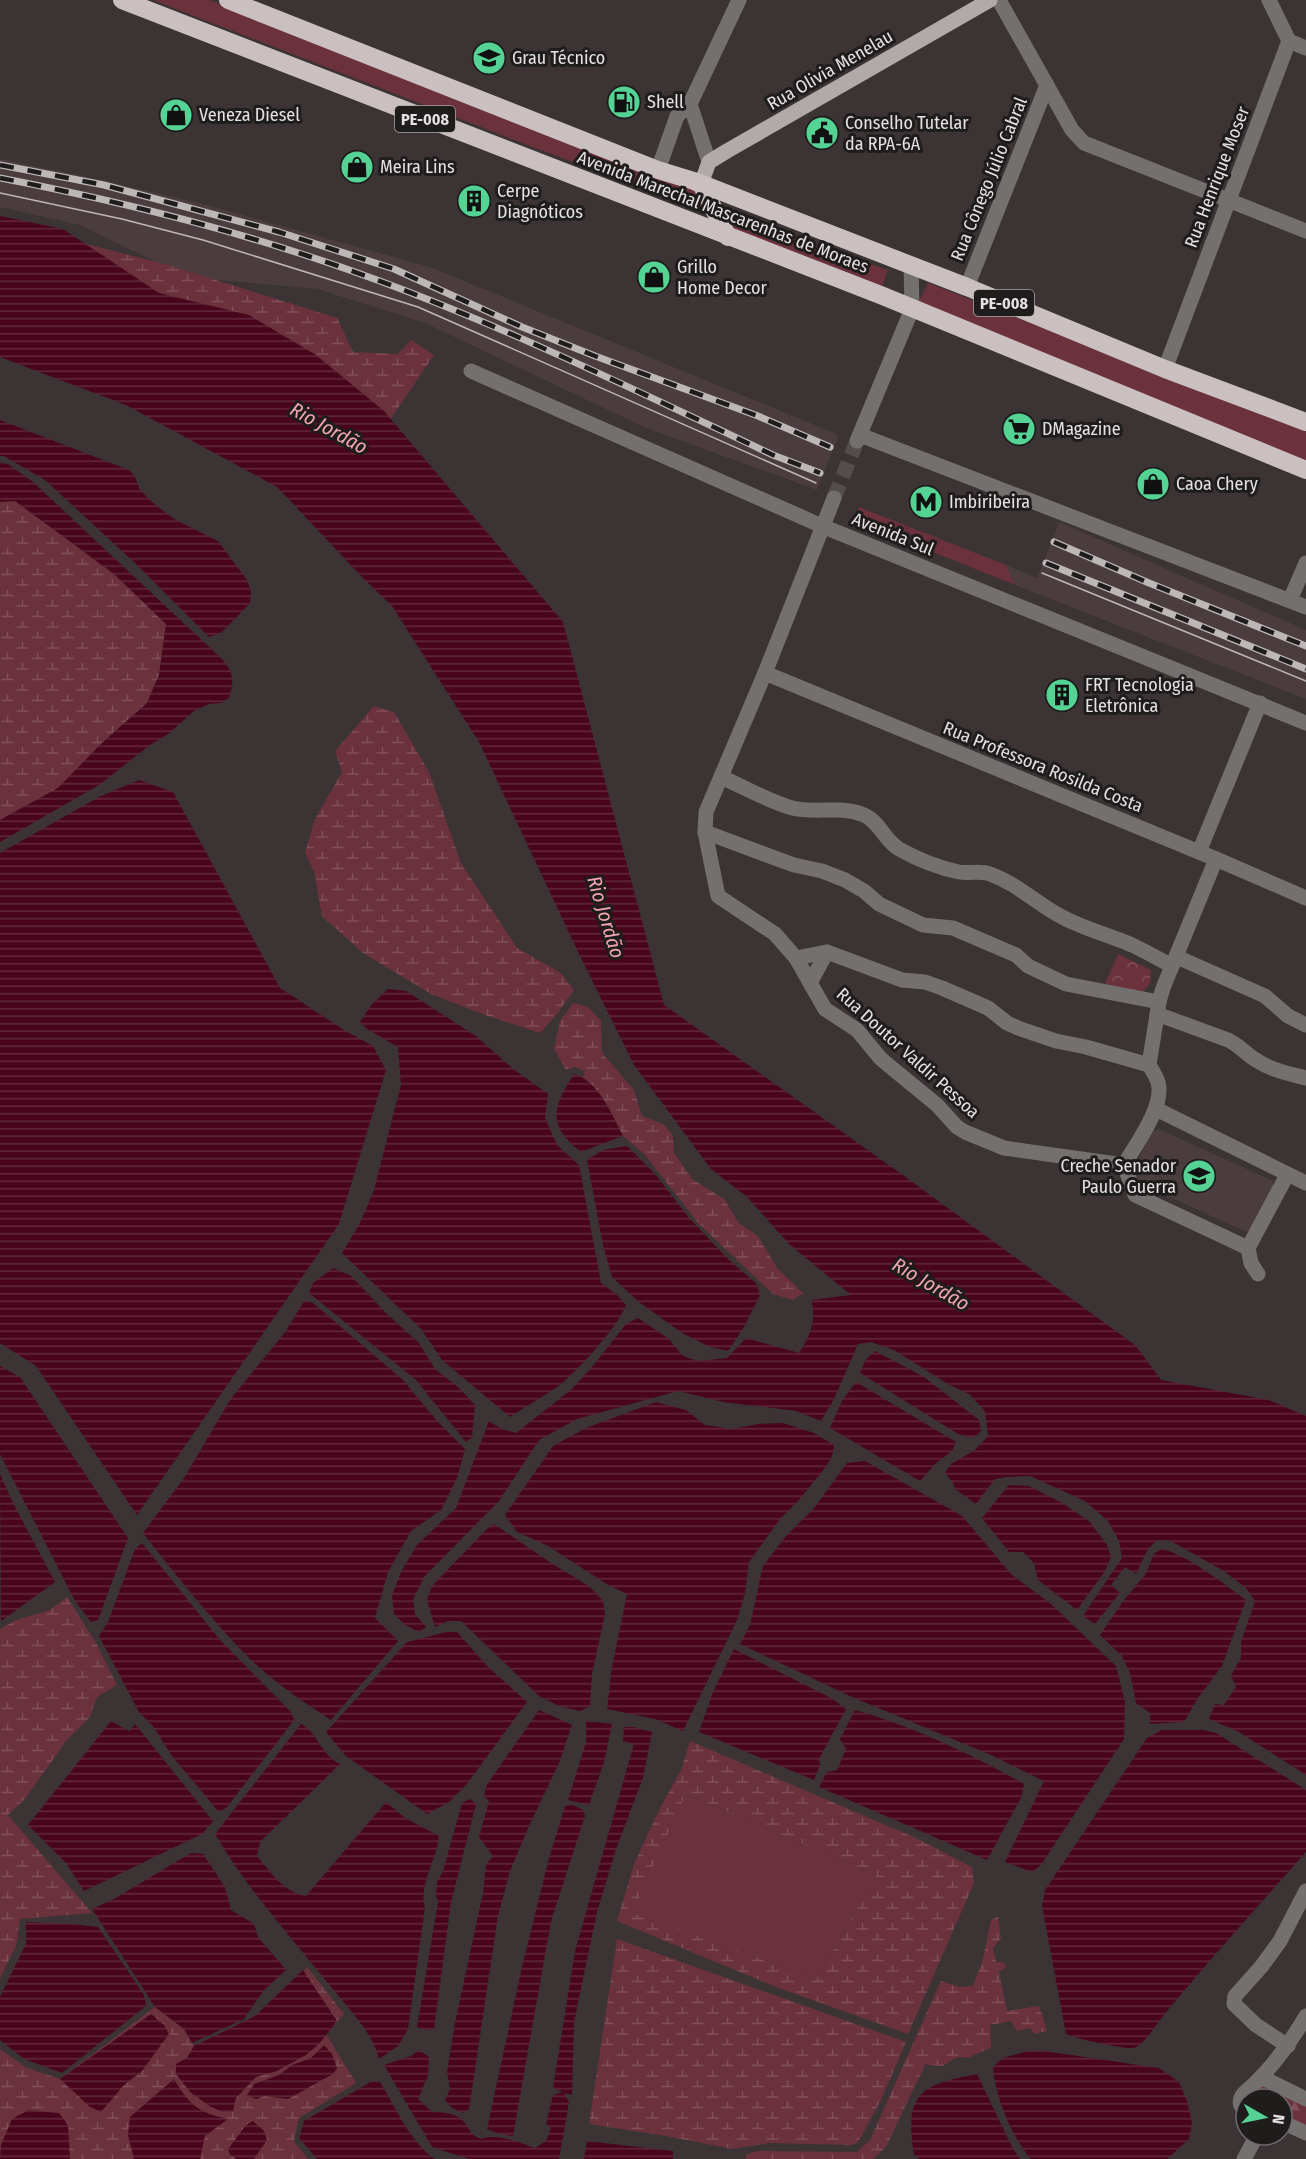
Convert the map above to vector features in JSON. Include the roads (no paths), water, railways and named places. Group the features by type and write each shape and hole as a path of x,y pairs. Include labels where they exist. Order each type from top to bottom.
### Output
{"highway":[{"name":"Avenida Marechal Mascarenhas de Moraes","path":"122,0 912,309 1306,470"},
{"name":"Avenida Marechal Mascarenhas de Moraes","path":"237,2 658,170 702,184 967,287 1165,369 1306,422"},
{"path":"702,184 728,237"}],"main road":[{"name":"Rua Olivia Menelau","path":"710,162 990,0"},
{"path":"702,184 710,162"}],"street":[{"path":"658,170 677,117 690,104 739,0"},
{"path":"999,0 1072,130 1084,143 1306,231"},
{"path":"1269,0 1289,41 1306,48"},
{"name":"Rua Henrique Moser","path":"1165,369 1289,41"},
{"name":"Rua Cônego Júlio Cabral","path":"967,287 1047,86"},
{"path":"690,104 710,162"},
{"path":"911,266 912,309 859,438 1306,607"},
{"name":"Avenida Sul","path":"471,371 822,526 1306,723"},
{"name":"Rua Doutor Valdir Pessoa","path":"834,498 765,673 706,812 705,832 718,896 775,934 795,958 825,1009 851,1025 881,1059 937,1105 957,1127 1016,1150 1124,1164"},
{"path":"1290,600 1306,564"},
{"name":"Rua Professora Rosilda Costa","path":"765,673 1306,898"},
{"path":"1198,852 1260,703"},
{"path":"721,777 792,807 805,810 846,809 865,815 876,822 885,837 899,848 942,868 962,873 990,874 1020,889 1066,920 1265,996 1288,1016 1306,1025"},
{"path":"705,832 795,865 845,879 879,904 923,925 953,928 1016,955 1028,966 1066,984 1158,1008 1237,1044 1254,1059 1269,1067 1306,1078"},
{"path":"1216,859 1158,1008 1149,1065 1157,1080 1159,1090 1156,1109 1124,1164 1135,1195 1248,1248"},
{"path":"795,958 827,952 902,980 925,982 942,988 988,1008 1012,1025 1037,1035 1149,1065"},
{"name":"Rua Doutor Valdir Pessoa","path":"810,983 827,952"},
{"path":"1156,1109 1306,1183"},
{"path":"1258,1274 1251,1263 1248,1248 1287,1175"},
{"path":"1288,2046 1262,2030 1234,2004 1235,1996 1280,1941 1306,1891"},
{"path":"1251,2087 1288,2046 1304,2024"},
{"path":"1261,2078 1306,2099"}],"water":[{"name":"Rio Jordão","path":"0,216 63,229 159,293 249,315 316,355 384,411 563,622 664,1005 900,1173 1136,1346 1161,1380 1269,1400 1306,1416 1306,1775 1239,1732 1209,1719 1215,1704 1224,1705 1236,1687 1231,1675 1241,1658 1241,1642 1255,1601 1245,1587 1222,1570 1169,1540 1157,1540 1148,1549 1136,1574 1125,1567 1111,1585 1120,1593 1095,1624 1083,1616 1122,1558 1119,1541 1108,1521 1085,1501 1030,1476 995,1479 976,1504 955,1489 945,1473 951,1464 975,1450 988,1436 985,1411 969,1394 948,1384 894,1350 871,1342 858,1344 834,1399 821,1421 796,1411 723,1402 678,1391 577,1419 539,1440 499,1501 424,1577 413,1600 415,1614 426,1627 419,1632 405,1625 394,1614 392,1595 402,1570 417,1545 456,1508 489,1421 500,1428 516,1433 572,1389 626,1324 638,1318 669,1339 683,1356 698,1361 727,1358 746,1338 799,1353 813,1321 811,1300 851,1295 789,1244 747,1197 711,1169 634,1065 479,742 392,606 277,487 126,405 0,357"},
{"path":"0,420 129,470 135,477 140,490 153,503 174,519 218,541 247,580 251,591 250,603 221,633 209,637 135,563 45,480 4,456 0,456"},
{"path":"0,463 8,464 33,482 222,659 231,673 232,687 229,698 221,703 209,704 194,711 168,734 150,745 99,785 0,842 0,820 58,788 102,743 147,703 159,675 166,624 114,574 15,501 0,502"},
{"path":"139,780 173,792 280,988 373,1046 386,1070 339,1224 137,1515 36,1366 0,1343 0,853 99,797"},
{"path":"388,989 406,991 476,1036 512,1068 548,1094 545,1118 557,1145 579,1165 601,1283 626,1305 615,1325 569,1377 510,1417 442,1360 421,1329 342,1253 360,1223 374,1190 401,1085 398,1047 367,1029 360,1022 372,1004"},
{"path":"574,1074 583,1078 598,1091 623,1136 581,1152 562,1133 556,1116 561,1097"},
{"path":"627,1146 655,1174 690,1219 730,1261 756,1283 760,1295 744,1327 728,1351 710,1347 682,1333 639,1302 612,1277 603,1245 587,1160 603,1150"},
{"path":"333,1268 350,1275 419,1343 435,1369 458,1387 475,1405 472,1437 466,1442 416,1380 309,1293 313,1283"},
{"path":"304,1301 313,1303 403,1380 437,1421 465,1449 457,1478 441,1510 411,1531 388,1572 375,1618 398,1641 331,1720 276,1682 256,1665 206,1611 143,1533 184,1478 230,1400 286,1331"},
{"path":"875,1351 924,1377 979,1420 981,1431 974,1438 958,1434 860,1373 866,1359"},
{"path":"0,1366 20,1377 128,1538 98,1620 91,1622 75,1601 0,1454"},
{"path":"856,1382 956,1442 952,1451 935,1464 920,1481 830,1428 842,1401"},
{"path":"656,1402 686,1410 705,1425 732,1429 758,1424 783,1423 814,1433 834,1445 832,1457 825,1468 780,1519 749,1562 745,1594 737,1620 683,1731 655,1719 607,1709 612,1667 627,1594 608,1585 548,1546 517,1532 505,1515 553,1446 586,1428"},
{"path":"865,1461 962,1516 1012,1575 1051,1604 1116,1666 1125,1702 1124,1739 1041,1865 1032,1872 1005,1862 1044,1781 991,1755 852,1697 740,1644 750,1625 763,1566 786,1536 815,1507 847,1463"},
{"path":"0,1474 55,1582 1,1621"},
{"path":"1009,1485 1029,1486 1062,1503 1089,1521 1107,1545 1111,1557 1105,1571 1077,1610 1038,1580 1034,1563 1023,1552 1009,1552 982,1518"},
{"path":"494,1524 589,1586 603,1601 605,1614 592,1674 590,1706 580,1711 559,1706 539,1696 461,1621 448,1621 435,1627 427,1600 432,1586"},
{"path":"142,1543 220,1640 291,1712 294,1720 227,1807 219,1812 172,1756 153,1726 139,1712 99,1636 108,1622 135,1549"},
{"path":"1161,1549 1194,1563 1246,1600 1222,1666 1198,1698 1184,1722 1150,1724 1150,1713 1136,1703 1130,1673 1122,1656 1100,1635 1124,1600 1145,1575 1154,1554"},
{"path":"446,1632 457,1632 487,1666 527,1702 466,1785 449,1802 427,1814 346,1756 326,1732 407,1642"},
{"path":"734,1649 831,1698 846,1709 819,1759 820,1765 814,1780 699,1732 713,1692"},
{"path":"539,1710 572,1725 559,1763 510,1871 498,1916 469,2109 463,2113 452,2108 445,2100 450,2089 447,2072 455,2023 483,1893 486,1865 493,1856 479,1837 489,1801 484,1796 486,1786"},
{"path":"855,1710 942,1742 1024,1784 1022,1796 987,1860 819,1787 827,1772 837,1770 846,1749 840,1739"},
{"path":"111,1721 129,1731 135,1724 213,1821 202,1834 84,1891 66,1863 28,1825"},
{"path":"586,1721 612,1724 604,1762 589,1805 568,1800 586,1742"},
{"path":"301,1724 312,1733 328,1755 340,1764 260,1842 257,1856 291,1891 306,1896 386,1802 405,1818 439,1836 424,1890 425,1908 408,2029 398,2046 379,2059 372,2040 359,2021 255,1893 215,1834"},
{"path":"624,1727 652,1732 643,1778 616,1849 597,1912 574,2022 572,2095 564,2093 569,2102 559,2159 469,2159 432,2147 384,2065 411,2056 419,2050 429,2057 428,2076 418,2099 432,2112 458,2117 473,2134 481,2139 501,2138 535,2148 546,2141 551,2128 546,2124 553,2095 563,2092 553,2088 575,1951 634,1744 623,1741"},
{"path":"1162,1730 1203,1730 1216,1733 1306,1790 1306,1852 1201,1971 1146,2038 1133,2048 1119,2047 1066,2034 1042,1906 1045,1890 1147,1738"},
{"path":"470,1799 476,1804 451,1902 434,2029 426,2030 417,2027 438,1902 437,1882 443,1871 462,1803"},
{"path":"573,1805 583,1810 585,1816 551,1921 513,2136 499,2134 487,2129 522,1967 548,1862 565,1806"},
{"path":"191,1853 203,1854 225,1887 231,1910 254,1924 258,1937 286,1970 264,1990 244,2019 192,2043 184,2029 155,2007 92,1909 114,1899"},
{"path":"26,1922 98,1927 144,1995 146,2006 62,2073 24,2059 0,2040 0,1997 26,1944"},
{"path":"303,1970 337,2021 319,2044 306,2055 277,2071 256,2077 236,2098 233,2111 223,2112 211,2107 190,2092 176,2074 176,2064 187,2058 194,2046 255,2016"},
{"path":"151,2014 164,2025 169,2034 142,2071 124,2085 101,2112 90,2107 60,2079"},
{"path":"324,2045 332,2054 337,2068 333,2074 288,2099 265,2096 256,2099 247,2095 254,2084 279,2075 292,2065 311,2058"},
{"path":"1028,2051 1044,2051 1159,2068 1179,2082 1187,2101 1192,2123 1189,2139 1167,2159 1031,2159 1017,2139 1005,2115 993,2067 1003,2058"},
{"path":"977,2074 1020,2159 920,2159 914,2155 911,2134 912,2118 920,2095 929,2088 942,2083"},
{"path":"174,2079 195,2106 209,2114 228,2119 205,2136 200,2159 134,2159 128,2135 130,2117"},
{"path":"372,2081 380,2082 411,2134 435,2159 317,2159 299,2138 304,2121"},
{"path":"28,2110 59,2113 68,2125 70,2159 0,2159 1,2145 12,2119"},
{"path":"253,2121 264,2131 267,2140 254,2159 237,2159 230,2155 228,2149 246,2125"},
{"path":"587,2141 673,2151 673,2159 584,2159"}],"tunnel":[{"path":"834,498 857,441"}],"tram line":[{"path":"0,193 122,219 203,240 418,307 816,483"},
{"path":"1042,573 1306,681"}],"railway":[{"path":"0,165 104,185 279,232 394,269 522,327 758,416 830,447"},
{"path":"0,178 118,203 196,223 311,257 370,278 545,349 773,455 820,473"},
{"path":"1054,542 1306,646"},
{"path":"1046,563 1306,669"}],"place":[{"name":"Grau Técnico","path":"489,58"},
{"name":"Shell","path":"624,102"},
{"name":"Veneza Diesel","path":"176,115"},
{"name":"Conselho Tutelar da RPA-6A","path":"822,133"},
{"name":"Meira Lins","path":"357,167"},
{"name":"Cerpe Diagnóticos","path":"474,201"},
{"name":"Grillo Home Decor","path":"654,277"},
{"name":"DMagazine","path":"1019,429"},
{"name":"Caoa Chery","path":"1153,484"},
{"name":"Imbiribeira","path":"926,502"},
{"name":"FRT Tecnologia Eletrônica","path":"1062,695"},
{"name":"Creche Senador Paulo Guerra","path":"1199,1176"}]}
